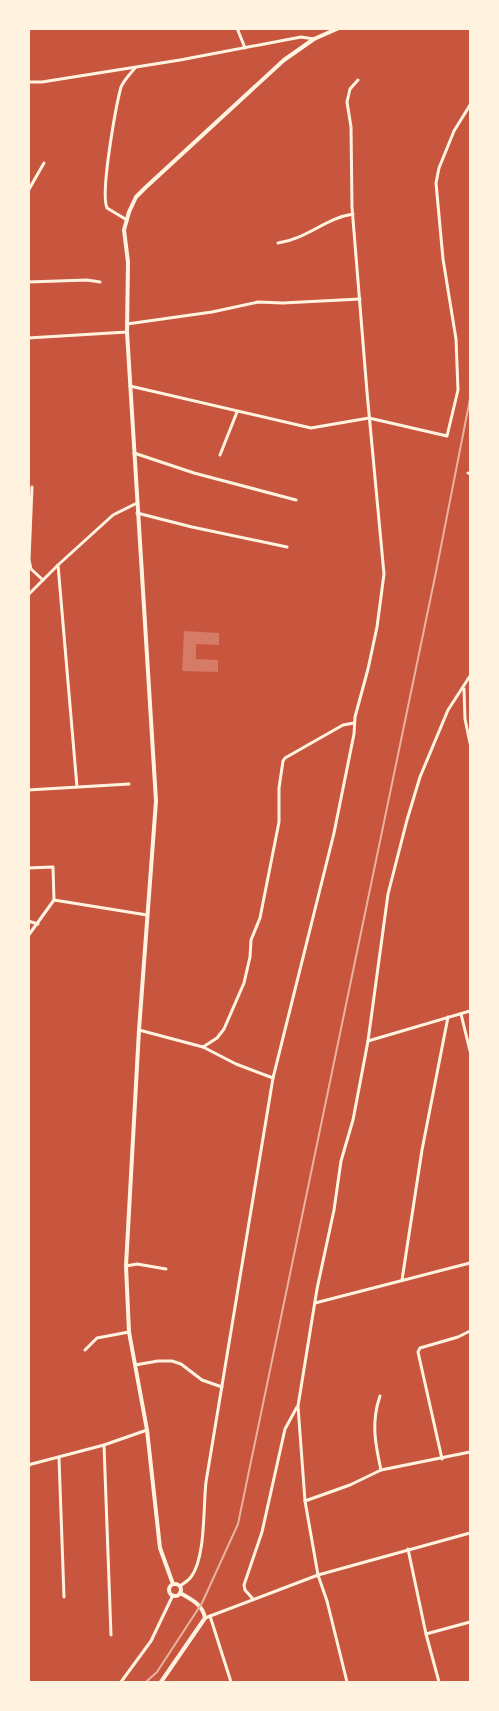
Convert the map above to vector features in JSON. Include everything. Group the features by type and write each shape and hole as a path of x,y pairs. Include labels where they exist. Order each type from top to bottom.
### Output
{"street":[{"path":"28,33 29,28"},
{"path":"237,28 244,48"},
{"path":"173,1584 160,1548 147,1430 129,1332 126,1266 139,1030 156,801 127,332 128,262 123,230 136,198 145,188 284,60 314,39 339,28"},
{"path":"28,82 42,82 136,67 301,37 314,39"},
{"path":"126,220 107,208 105,199 122,87 136,67"},
{"path":"173,1584 180,1586 190,1580 195,1571 201,1546 206,1482 273,1078 327,864 354,734 354,723 375,638 384,574 353,214 351,127 347,102 351,89 358,80"},
{"path":"130,386 311,428 369,418 446,436 458,390 456,339 443,259 436,183 439,168 454,131 471,105"},
{"path":"28,191 44,163"},
{"path":"278,243 298,239 340,216 353,214"},
{"path":"28,282 87,280 100,282"},
{"path":"127,324 212,312 258,302 360,299"},
{"path":"28,338 127,332"},
{"path":"220,455 237,411"},
{"path":"134,453 194,473 296,500"},
{"path":"32,487 29,560 31,569 43,580"},
{"path":"29,594 113,514 137,503"},
{"path":"137,513 287,547"},
{"path":"58,565 77,787"},
{"path":"347,1683 327,1601 318,1575 305,1501 298,1406 341,1161 368,1041 388,894 420,777 448,710 471,676"},
{"path":"464,687 465,719 471,743"},
{"path":"203,1047 217,1038 224,1029 246,974 251,940 260,918 279,822 279,788 283,761 337,728 354,723"},
{"path":"28,790 129,784"},
{"path":"28,868 52,867 54,900 28,936"},
{"path":"54,900 147,915"},
{"path":"28,921 38,924"},
{"path":"368,1041 471,1011"},
{"path":"461,1014 471,1051"},
{"path":"402,1280 422,1150 448,1017"},
{"path":"139,1030 203,1047 236,1064 273,1078"},
{"path":"315,1303 471,1263"},
{"path":"126,1266 137,1264 166,1269"},
{"path":"442,1459 418,1352 420,1348 471,1331"},
{"path":"85,1350 97,1338 129,1332"},
{"path":"135,1365 172,1361 181,1364 202,1380 222,1387"},
{"path":"380,1396 373,1426 374,1443 381,1470"},
{"path":"254,1599 245,1590 244,1585 262,1533 285,1430 298,1406"},
{"path":"28,1465 104,1445 147,1430"},
{"path":"104,1445 111,1635"},
{"path":"305,1501 350,1485 381,1470 471,1452"},
{"path":"59,1458 64,1597"},
{"path":"205,1618 318,1575 471,1533"},
{"path":"408,1549 439,1683"},
{"path":"173,1584 169,1589 173,1595"},
{"path":"180,1586 180,1593"},
{"path":"173,1595 177,1596 180,1593"},
{"path":"161,1683 205,1618 199,1606 180,1593"},
{"path":"122,1683 151,1641 173,1595"},
{"path":"210,1616 231,1683"},
{"path":"426,1634 471,1622"}],"building":[{"path":"184,631 219,633 219,645 196,644 196,659 218,660 218,672 182,671"}],"railway":[{"path":"146,1682 157,1672 202,1603 238,1524 470,399"}]}
